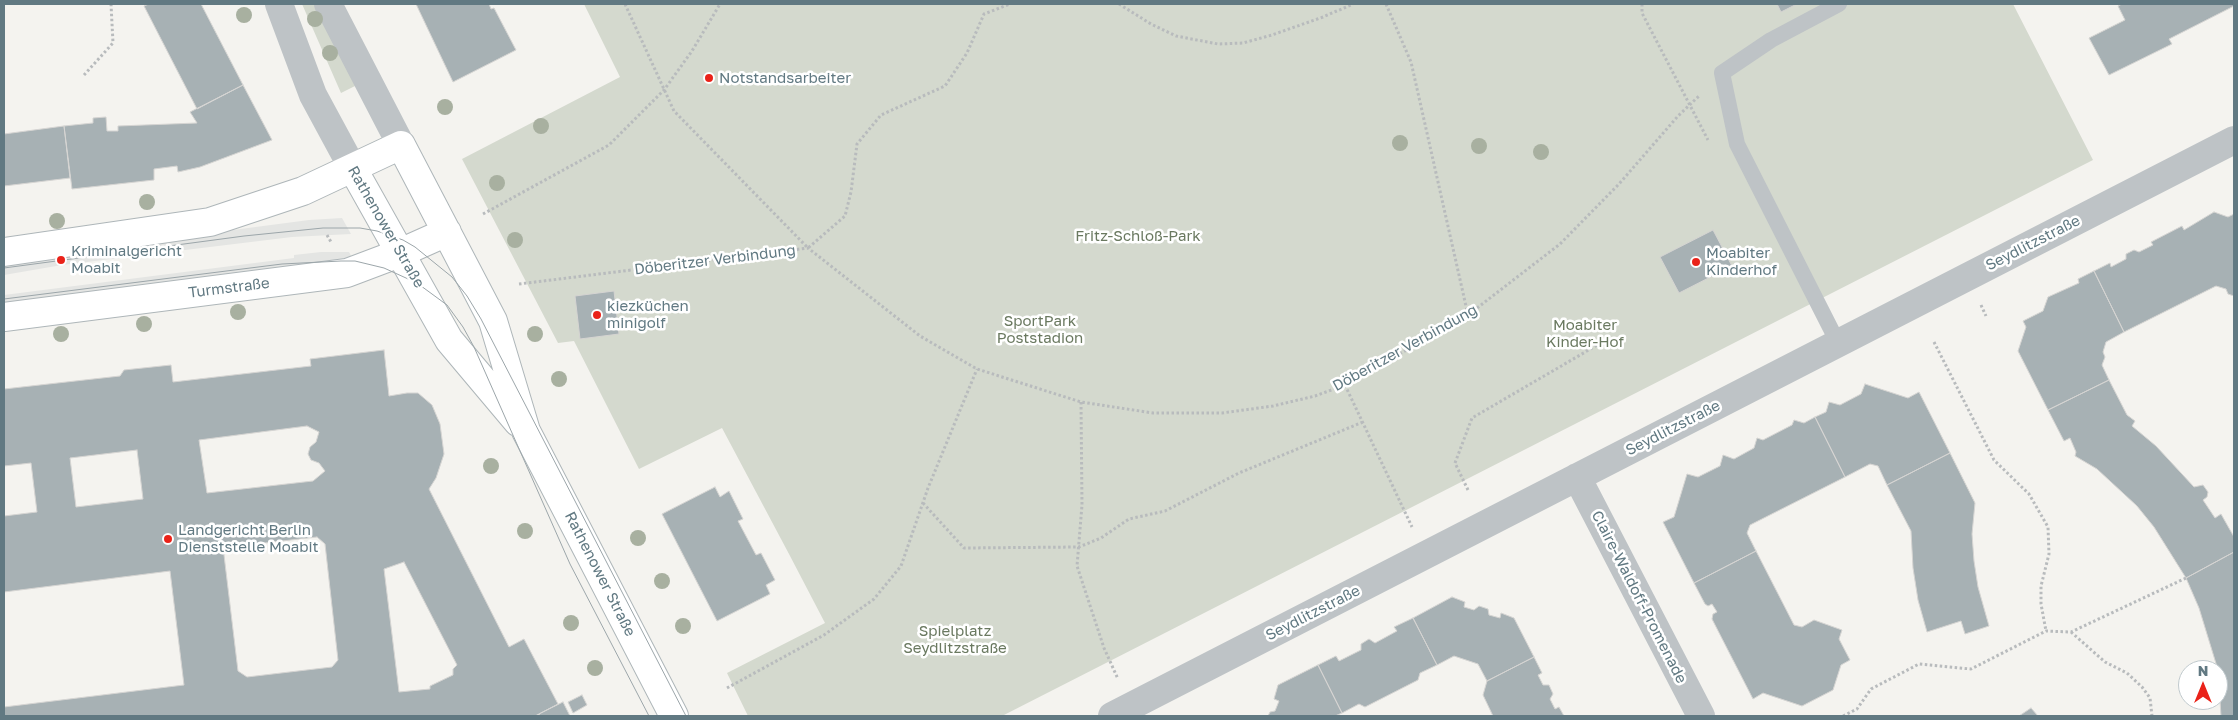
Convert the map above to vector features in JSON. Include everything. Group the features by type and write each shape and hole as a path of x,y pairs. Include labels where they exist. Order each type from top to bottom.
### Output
{"main road":[{"path":"4,252 210,222 303,191 402,145"},
{"name":"Rathenower Straße","path":"402,145 493,321 526,431 674,716"},
{"name":"Rathenower Straße","path":"353,169 449,340 526,431"},
{"name":"Turmstraße","path":"4,317 347,274 400,254 447,232"}],"street":[{"name":"Rathenower Straße","path":"279,4 313,95 353,169"},
{"name":"Rathenower Straße","path":"328,4 402,145"},
{"name":"Seydlitzstraße","path":"1122,711 2234,140"},
{"name":"Claire-Waldoff-Promenade","path":"1577,477 1701,716"}],"lane":[{"path":"1838,343 1736,144 1722,73 1771,40 1839,4"}],"path":[{"path":"84,75 113,43 110,4"},
{"path":"625,4 674,111 808,248 844,216 851,192 857,144 881,115 945,86 967,53 984,14 1010,4"},
{"path":"482,214 609,145 664,90 692,52 720,4"},
{"path":"1119,4 1176,36 1218,44 1243,44 1272,36 1352,4"},
{"path":"1386,4 1411,62 1468,315"},
{"name":"Döberitzer Verbindung","path":"519,284 808,248 920,336 977,369 1081,402 1153,413 1222,413 1273,406 1315,396 1345,385 1468,315 1560,244 1619,184 1690,105 1642,13 1642,4"},
{"path":"1468,490 1455,464 1472,418 1611,337"},
{"path":"1934,342 1994,460 2029,494 2048,527 2049,554 2041,586 2041,616 2046,631"},
{"path":"727,688 824,635 874,599 900,566 923,503 977,369"},
{"path":"1345,385 1427,555"},
{"path":"1081,402 1082,505 1077,566 1122,711"},
{"path":"923,503 964,548 1079,547 1101,538 1129,519 1165,511 1239,473 1363,422"},
{"path":"1843,716 1857,709 1871,689 1919,664 1971,670 2046,631 2071,632 2186,578"},
{"path":"2071,632 2105,662 2127,674 2142,687 2150,698 2152,716"}],"shaded area":[{"path":"342,218 351,234 292,237 62,265 4,275 4,260 309,220"},
{"path":"321,252 349,252 356,265 4,309 4,295 294,258 294,255"}],"green space":[{"path":"302,4 316,4 357,85 341,93"},
{"name":"SportPark Poststadion","path":"584,4 2013,4 2093,160 1002,716 748,716 727,673 825,623 722,428 639,469 574,341 558,343 462,159 620,77"}],"building":[{"path":"149,4 201,4 243,85 197,109 144,6"},
{"path":"416,4 489,4 491,9 494,8 516,50 453,82"},
{"path":"1777,4 1797,4 1781,12"},
{"path":"2122,4 2234,4 2234,6 2169,39 2172,44 2109,75 2089,38 2125,20 2118,6"},
{"path":"243,85 272,140 200,167 178,172 177,166 154,169 154,180 72,189 64,126 93,123 93,118 106,117 107,131 118,131 118,126 197,123 190,112"},
{"path":"64,126 70,178 4,186 4,134"},
{"path":"2214,212 2228,217 2234,214 2234,296 2228,294 2226,289 2216,286 2124,332 2094,271 2110,263 2111,267 2126,259 2126,254 2134,250 2139,252 2153,245 2151,242 2182,226 2184,230"},
{"name":"Moabiter Kinderhof","path":"1713,230 1732,266 1679,293 1660,257"},
{"path":"2094,271 2124,332 2106,342 2103,352 2105,357 2102,365 2109,380 2048,410 2018,351 2026,327 2023,321 2043,311 2048,297 2079,283 2078,279"},
{"name":"kiezküchen minigolf","path":"614,291 619,334 580,339 575,296"},
{"path":"384,350 389,396 418,393 432,405 440,424 444,454 436,478 429,489 509,647 524,639 558,704 535,716 4,716 4,707 184,685 170,571 4,592 4,516 37,512 31,463 4,466 4,389 120,376 124,370 171,365 173,382 311,366 310,359","holes":["307,426 319,432 316,442 310,447 308,454 311,460 319,463 325,471 313,481 207,493 199,440","137,450 143,499 76,507 70,458","317,537 325,544 338,660 332,667 247,677 238,671 224,555 230,547","404,562 457,665 453,669 453,675 430,686 430,689 399,692 384,569"]},
{"path":"2109,380 2127,415 2135,421 2132,426 2156,446 2194,487 2203,485 2208,492 2207,497 2203,500 2215,518 2221,514 2234,537 2234,552 2186,578 2154,527 2137,506 2097,469 2075,456 2076,452 2070,438 2064,441 2048,410"},
{"path":"1865,384 1908,398 1919,392 1950,453 1887,485 1878,466 1870,464 1845,477 1815,417 1826,412 1829,402 1840,405 1861,394"},
{"path":"1815,417 1845,477 1750,525 1747,533 1756,551 1694,583 1663,522 1674,517 1687,474 1698,477 1720,466 1723,455 1734,459 1754,448 1757,438 1763,440 1792,425 1794,420 1804,423"},
{"path":"1950,453 1975,503 1972,534 1974,561 1978,587 1989,626 1965,634 1961,621 1927,632 1918,600 1913,568 1911,531 1887,485"},
{"path":"715,487 720,497 729,491 743,519 738,521 756,555 761,553 775,580 766,585 770,594 717,621 662,514"},
{"path":"1756,551 1794,625 1802,627 1814,620 1842,630 1839,639 1850,660 1841,665 1833,690 1802,706 1763,693 1753,699 1712,619 1713,614 1717,612 1712,604 1708,606 1705,604 1694,583"},
{"path":"2234,552 2234,716 2221,716 2221,710 2228,710 2228,660 2215,660 2199,608 2186,578"},
{"path":"1452,597 1465,602 1464,607 1474,610 1479,606 1488,609 1489,615 1500,618 1501,613 1514,618 1534,657 1487,681 1478,664 1454,656 1437,665 1413,618"},
{"path":"1413,618 1437,665 1420,673 1418,680 1365,707 1359,704 1342,713 1318,665 1336,656 1339,661 1361,650 1361,644 1369,639 1375,643 1397,631 1394,627"},
{"path":"1534,657 1542,673 1538,675 1543,685 1549,685 1553,694 1550,699 1555,709 1559,707 1564,716 1493,716 1483,695 1487,681"},
{"path":"1318,665 1342,713 1335,716 1268,716 1270,712 1275,711 1279,701 1274,699 1278,685"},
{"path":"582,695 587,705 573,713 568,702"},
{"path":"563,702 570,716 540,716 539,714"},
{"path":"2031,708 2038,716 2019,716"}],"tram line":[{"path":"4,268 244,236 323,228 360,228 377,231 403,240 415,247 452,277 467,296 481,319 686,716"},
{"path":"4,299 282,264 341,261 355,261 384,268 417,283 447,305 463,327 474,347 570,564 649,716"}],"place":[{"name":"Notstandsarbeiter","path":"709,78"},
{"name":"Kriminalgericht Moabit","path":"61,260"},
{"name":"Moabiter Kinderhof","path":"1696,262"},
{"name":"kiezküchen minigolf","path":"597,315"},
{"name":"Landgericht Berlin Dienststelle Moabit","path":"168,539"}],"park label":[{"name":"Fritz-Schloß-Park","path":"1138,236"},
{"name":"Moabiter Kinder-Hof","path":"1585,334"},
{"name":"Spielplatz Seydlitzstraße","path":"955,640"}]}
